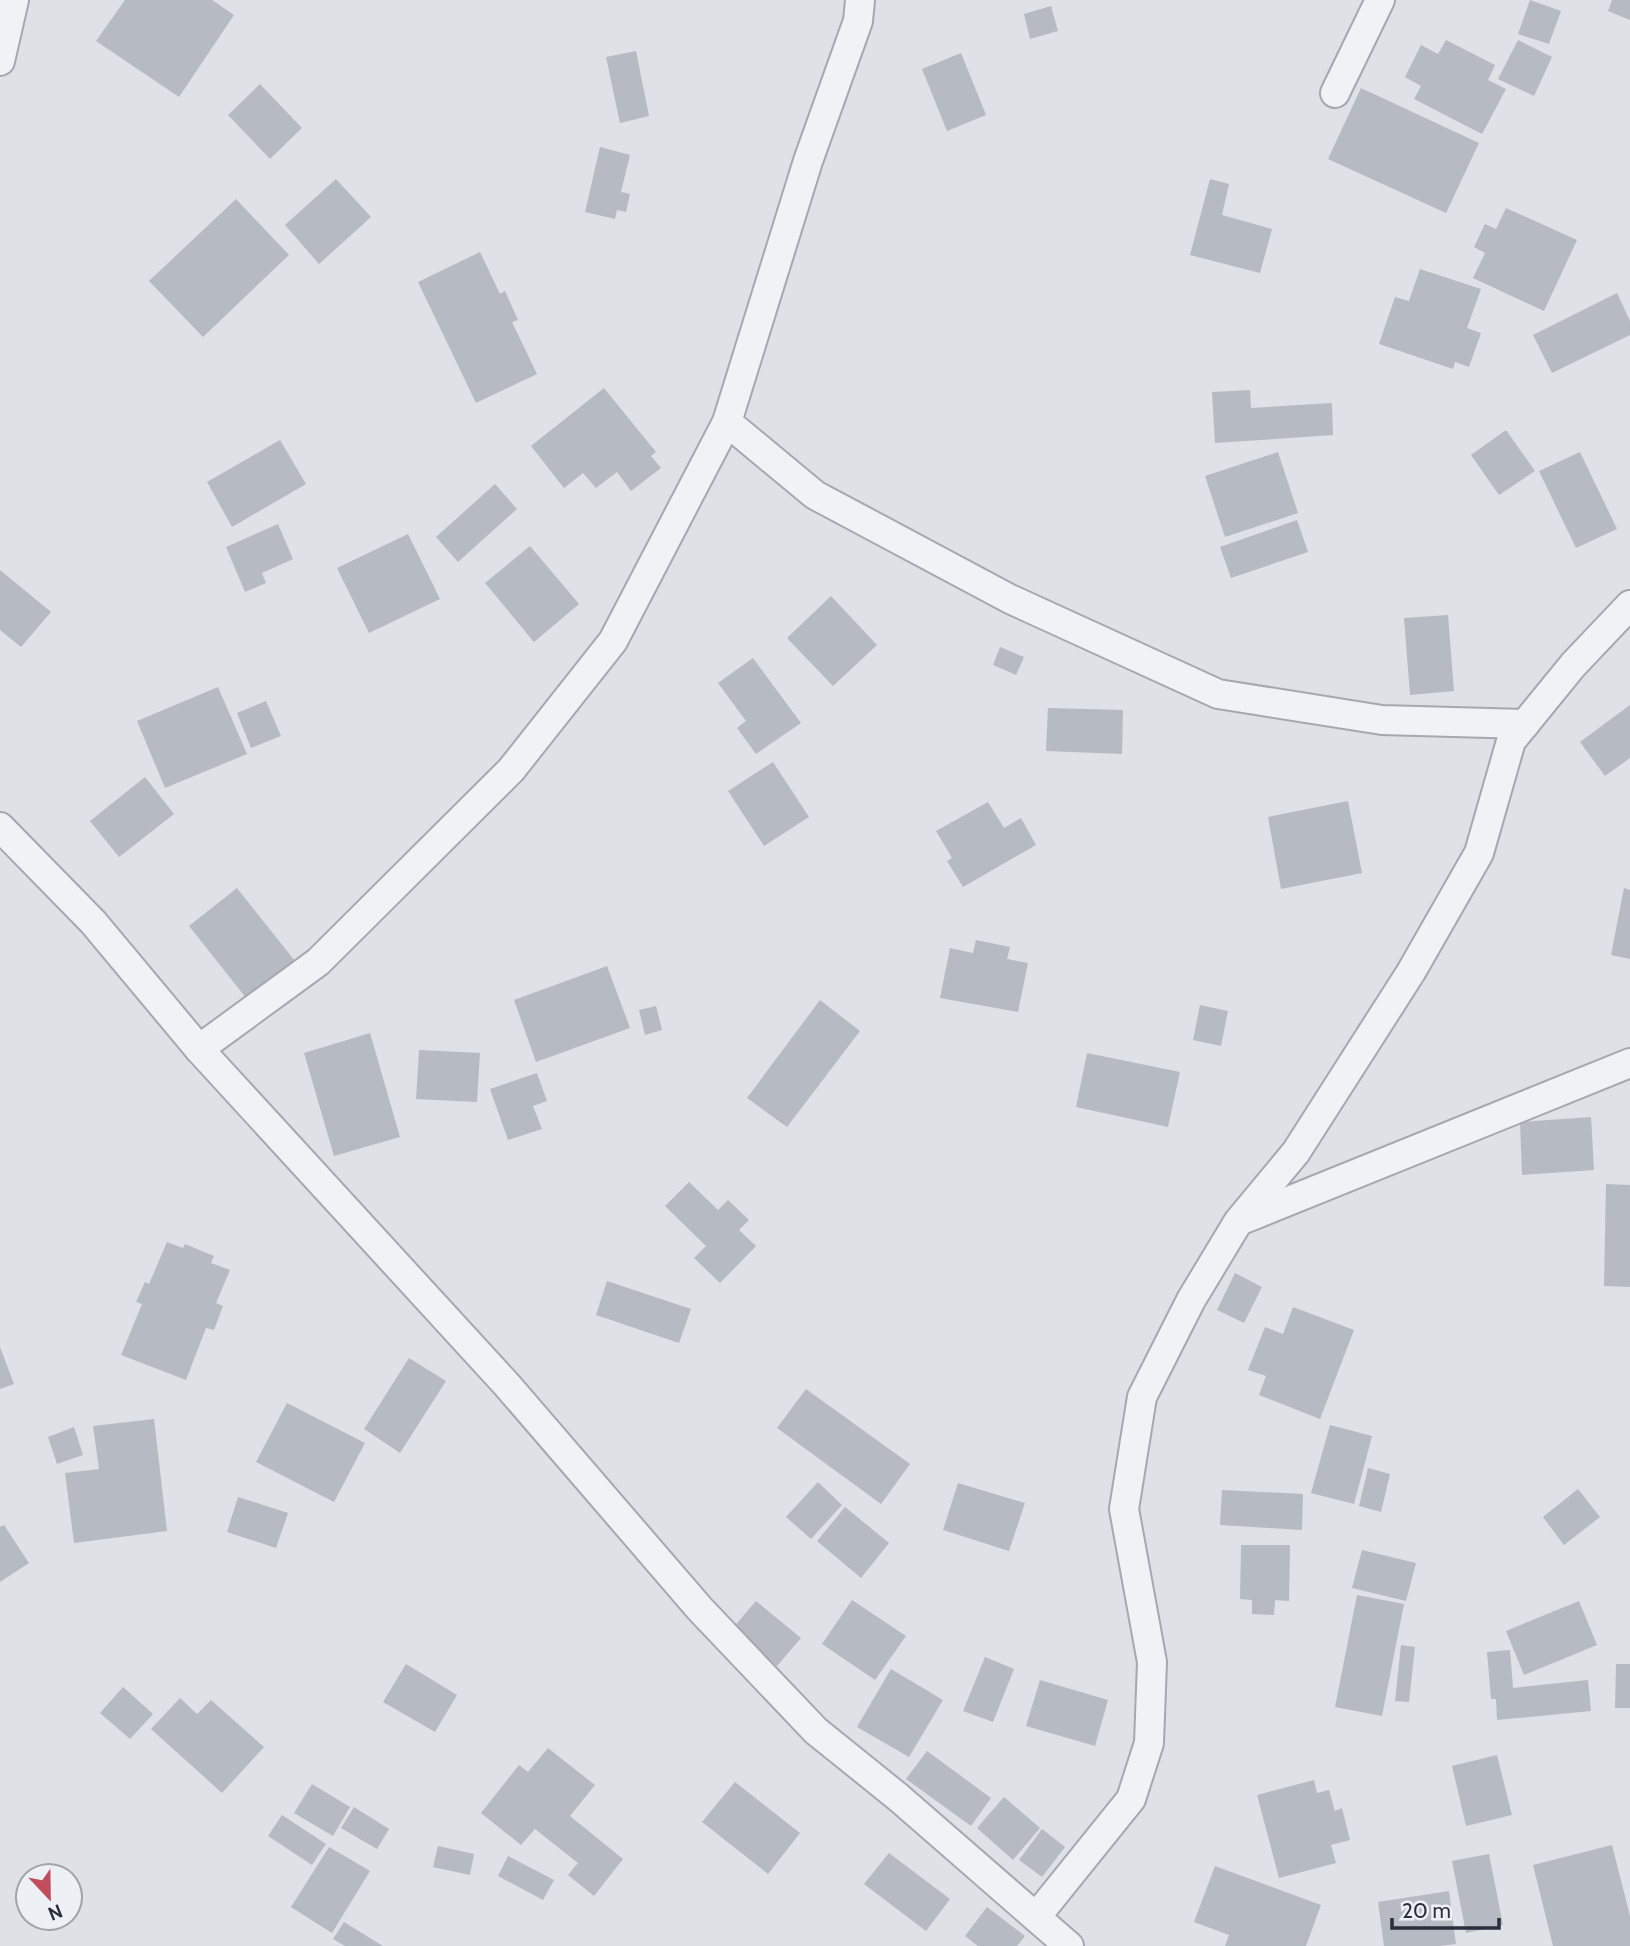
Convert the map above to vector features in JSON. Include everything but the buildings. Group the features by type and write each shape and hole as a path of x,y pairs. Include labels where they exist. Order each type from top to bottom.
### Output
{"street":[{"path":"0,61 14,0"},
{"path":"199,1049 318,962 511,770 613,640 727,422 808,161 858,21 860,0"},
{"path":"1335,93 1380,0"},
{"path":"727,422 815,495 1010,599 1218,694 1382,720 1525,724"},
{"path":"1036,1917 1131,1799 1149,1743 1152,1662 1124,1509 1142,1397 1191,1300 1238,1222 1296,1152 1424,948 1479,853 1511,741 1573,665 1630,605"},
{"path":"0,827 93,922 199,1049 507,1385 700,1609 816,1731 898,1797 1069,1946"},
{"path":"1238,1222 1630,1063"}]}
